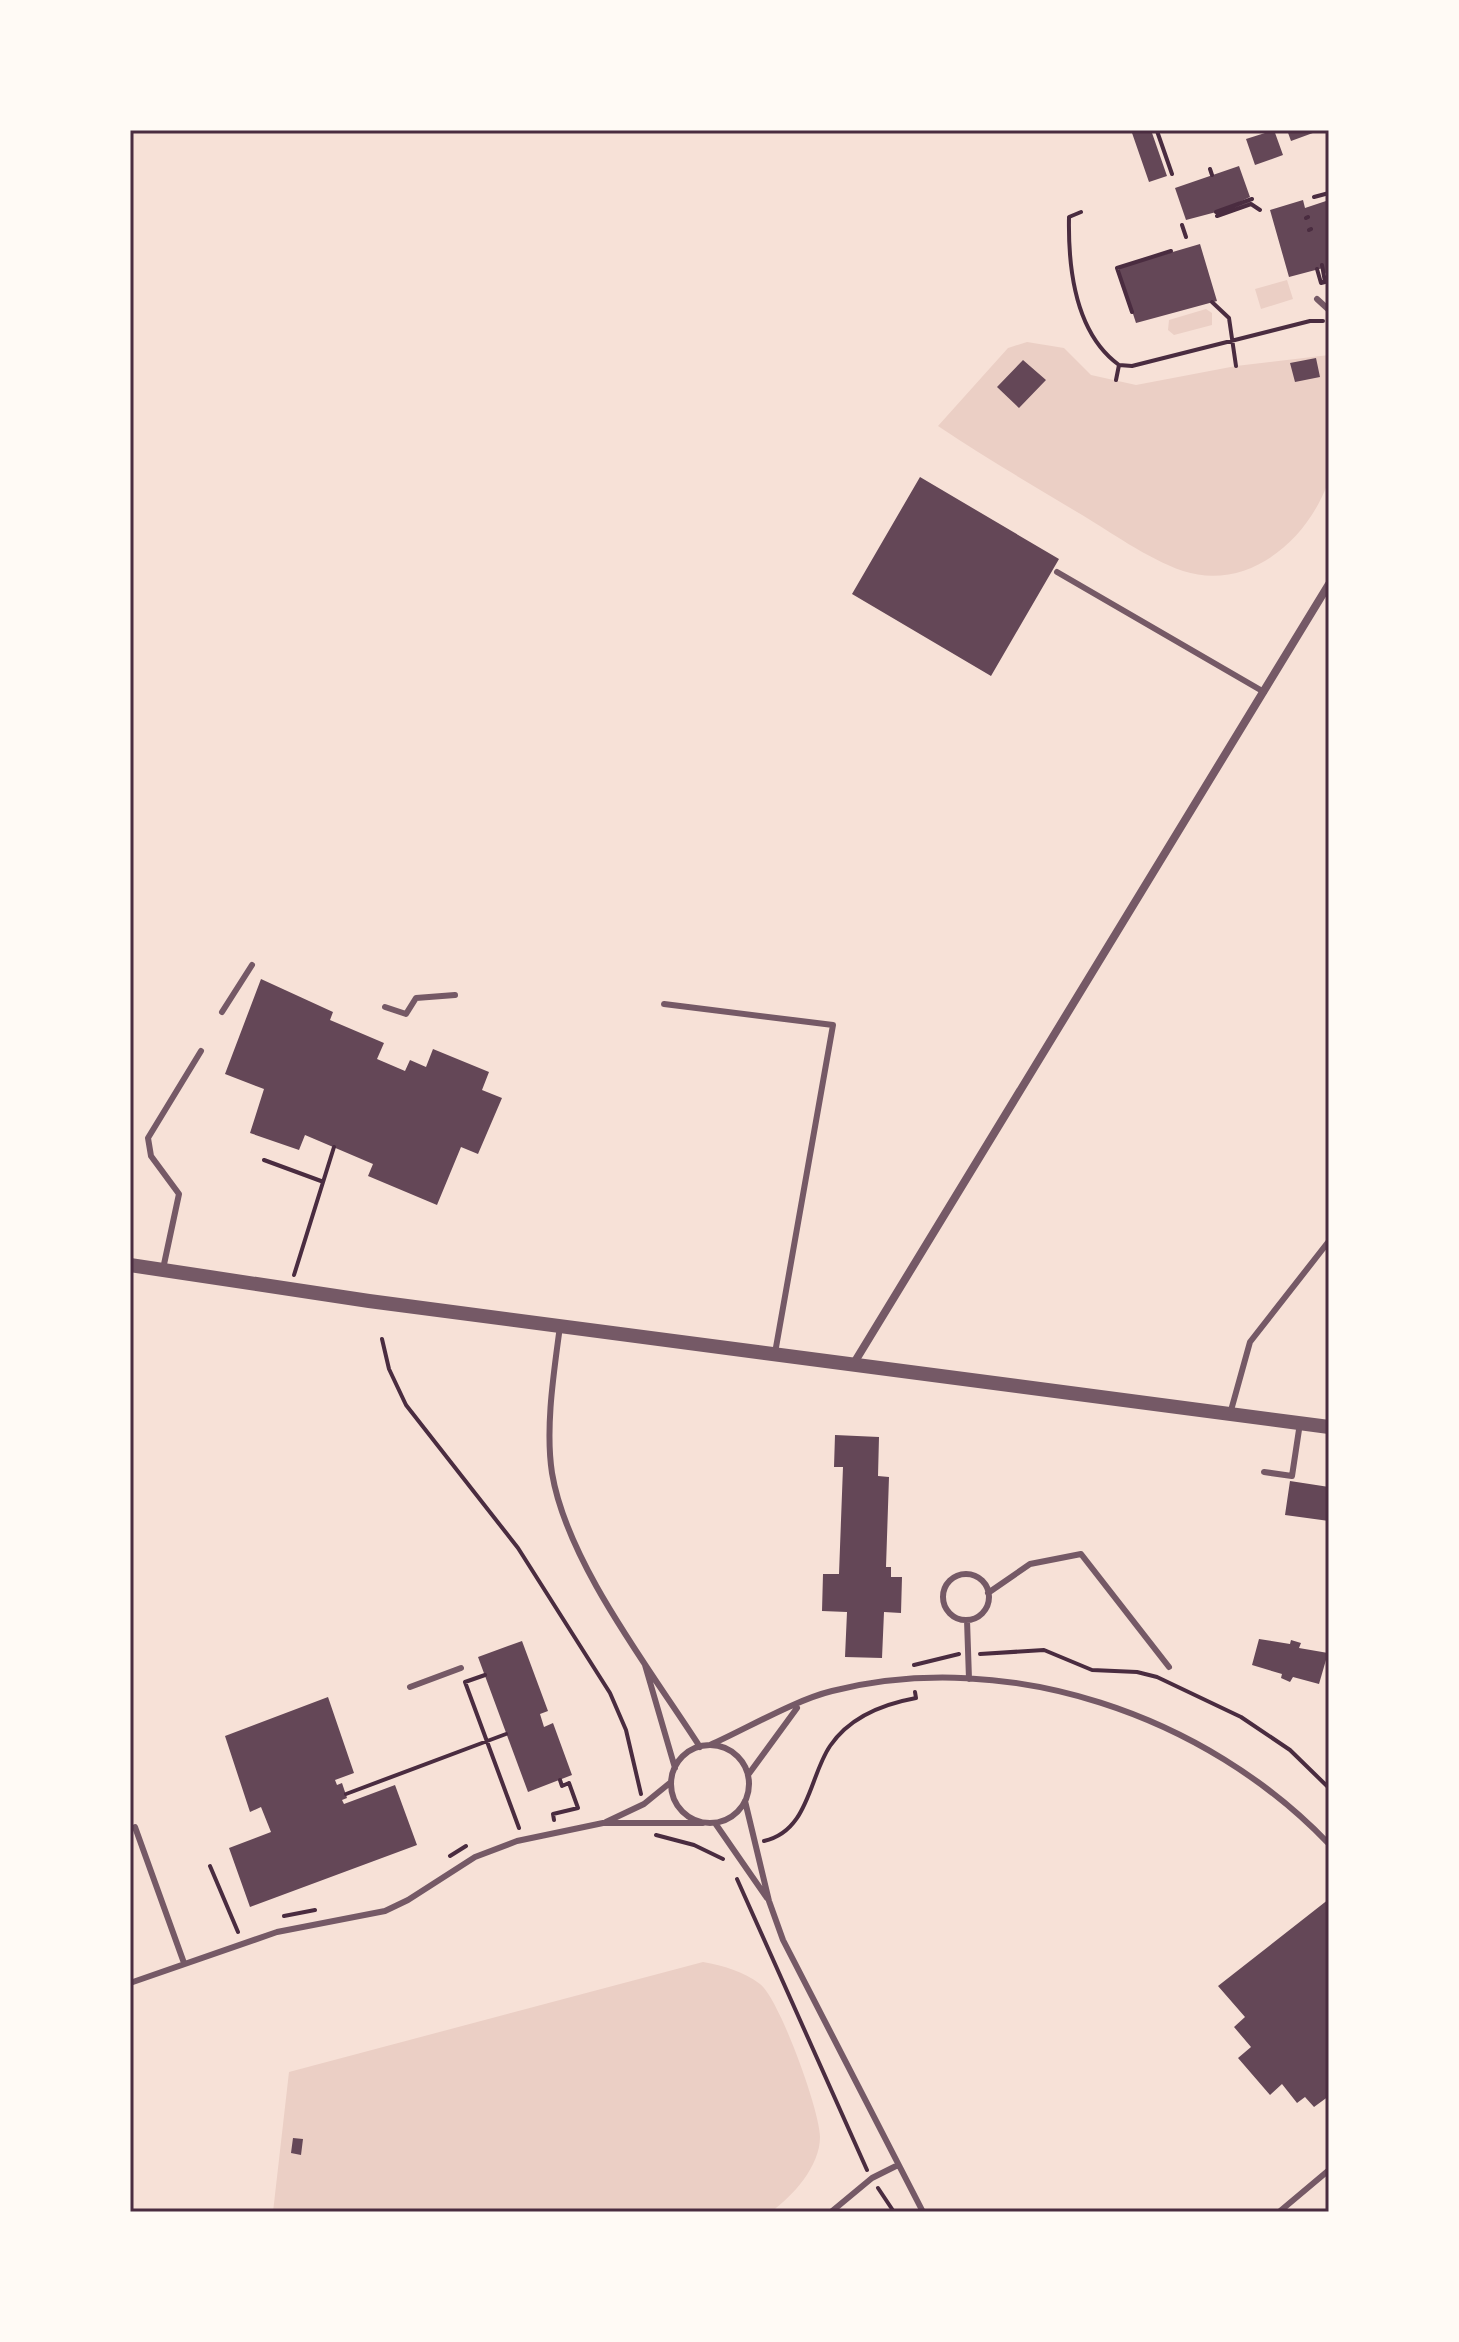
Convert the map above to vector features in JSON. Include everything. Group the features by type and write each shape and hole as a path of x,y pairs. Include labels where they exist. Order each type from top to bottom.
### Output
{"street":[{"path":"854,1363 1329,584"},
{"path":"130,1265 369,1301 560,1323 1329,1427"}],"lane":[{"path":"1317,299 1329,310"},
{"path":"1057,572 1264,692"},
{"path":"222,1012 252,965"},
{"path":"385,1007 406,1014 416,998 455,995"},
{"path":"664,1004 833,1025 775,1353"},
{"path":"163,1269 179,1194 151,1156 148,1138 201,1051"},
{"path":"1230,1414 1250,1342 1329,1241"},
{"path":"560,1323 550,1450 558,1498 581,1558 700,1747"},
{"path":"1264,1472 1292,1476 1300,1423"},
{"path":"988,1593 979,1578 963,1574 948,1583 944,1591 946,1607 959,1619 967,1620 984,1611 988,1593 1030,1564 1081,1554 1169,1667"},
{"path":"967,1620 969,1679"},
{"path":"643,1658 675,1768"},
{"path":"410,1687 461,1668"},
{"path":"703,1823 693,1819 676,1804 671,1782 675,1768 689,1751 710,1745 836,1690 914,1681 969,1679 1069,1694 1167,1728 1240,1769 1301,1817 1329,1844"},
{"path":"799,1705 748,1775 745,1801 769,1901 783,1940 923,2212"},
{"path":"710,1745 734,1753 748,1775"},
{"path":"130,1983 277,1932 385,1911 497,1848 603,1823 644,1804 671,1782"},
{"path":"603,1823 715,1823 728,1819 745,1801"},
{"path":"715,1823 769,1901"},
{"path":"135,1827 184,1963"},
{"path":"831,2212 872,2178 898,2165"},
{"path":"1279,2212 1329,2170"}],"path":[{"path":"1162,130 1157,131 1172,174"},
{"path":"1314,197 1329,193"},
{"path":"1216,213 1252,199"},
{"path":"1216,213 1251,204 1260,210"},
{"path":"1081,212 1069,217 1071,270 1095,342 1119,365 1132,366 1310,321 1329,321"},
{"path":"1216,213 1220,225"},
{"path":"1182,225 1186,237"},
{"path":"1132,312 1117,268 1171,251"},
{"path":"1212,302 1229,318 1236,366"},
{"path":"1116,380 1119,365"},
{"path":"290,1288 334,1147"},
{"path":"264,1160 321,1181"},
{"path":"382,1339 389,1369 406,1405 518,1548 610,1693 623,1722 644,1804"},
{"path":"755,1843 777,1838 798,1816 828,1748 838,1736 874,1710 916,1698 912,1665 931,1663 952,1654 1044,1650 1092,1670 1137,1672 1157,1677 1241,1717 1290,1750 1329,1788"},
{"path":"485,1675 465,1682 521,1828 505,1831"},
{"path":"346,1794 506,1734"},
{"path":"560,1780 562,1786 569,1783 578,1808 553,1814 554,1820 581,1814"},
{"path":"634,1796 640,1789"},
{"path":"650,1823 658,1837 694,1845 723,1859 729,1868"},
{"path":"439,1864 470,1844"},
{"path":"723,1859 735,1851"},
{"path":"210,1866 236,1933 248,1928"},
{"path":"736,1876 847,2123 857,2155 894,2212"},
{"path":"275,1920 322,1909"}],"shaded area":[{"path":"1287,280 1293,299 1261,309 1255,289"},
{"path":"1206,309 1212,313 1212,325 1174,335 1168,330 1169,320"},
{"path":"1027,342 1064,348 1091,375 1136,385 1236,366 1329,355 1331,458 1328,482 1319,503 1306,523 1272,556 1230,574 1207,576 1183,571 1142,552 938,426 1008,348"},
{"path":"703,1962 747,1976 768,1994 797,2056 813,2104 820,2137 815,2159 796,2189 771,2212 273,2212 289,2072"}],"building":[{"path":"1131,130 1151,130 1167,176 1149,182"},
{"path":"1274,130 1283,155 1255,165 1246,139"},
{"path":"1287,130 1321,130 1291,141"},
{"path":"1239,166 1250,197 1220,211 1186,220 1175,188"},
{"path":"1303,200 1305,208 1329,200 1329,281 1323,268 1289,277 1270,210"},
{"path":"1200,244 1217,301 1136,323 1118,268"},
{"path":"1316,358 1320,377 1295,382 1290,363"},
{"path":"1023,360 1046,380 1019,408 997,387"},
{"path":"920,477 1059,559 991,676 852,594"},
{"path":"261,979 333,1012 330,1020 384,1043 377,1059 405,1071 410,1060 426,1067 433,1049 489,1072 482,1090 502,1098 478,1154 461,1147 437,1205 368,1176 373,1164 305,1135 299,1150 250,1133 264,1089 225,1074"},
{"path":"835,1435 879,1437 878,1476 889,1477 886,1567 891,1567 891,1577 902,1577 901,1613 884,1612 882,1658 845,1657 847,1612 822,1611 823,1574 839,1574 843,1467 834,1467"},
{"path":"1290,1481 1329,1487 1329,1521 1285,1515"},
{"path":"1259,1639 1290,1644 1291,1640 1301,1643 1299,1648 1328,1653 1319,1684 1293,1677 1290,1682 1281,1678 1282,1674 1252,1665"},
{"path":"522,1641 548,1711 540,1714 544,1727 553,1723 572,1775 528,1792 478,1657"},
{"path":"328,1697 354,1773 335,1780 337,1785 342,1783 347,1798 342,1800 344,1804 395,1785 417,1845 250,1907 229,1848 271,1832 261,1807 250,1812 225,1736"},
{"path":"1329,1899 1329,2096 1314,2107 1305,2097 1297,2103 1282,2084 1270,2095 1238,2058 1251,2047 1234,2027 1245,2017 1218,1986"},
{"path":"293,2138 303,2139 301,2155 291,2153"}]}
